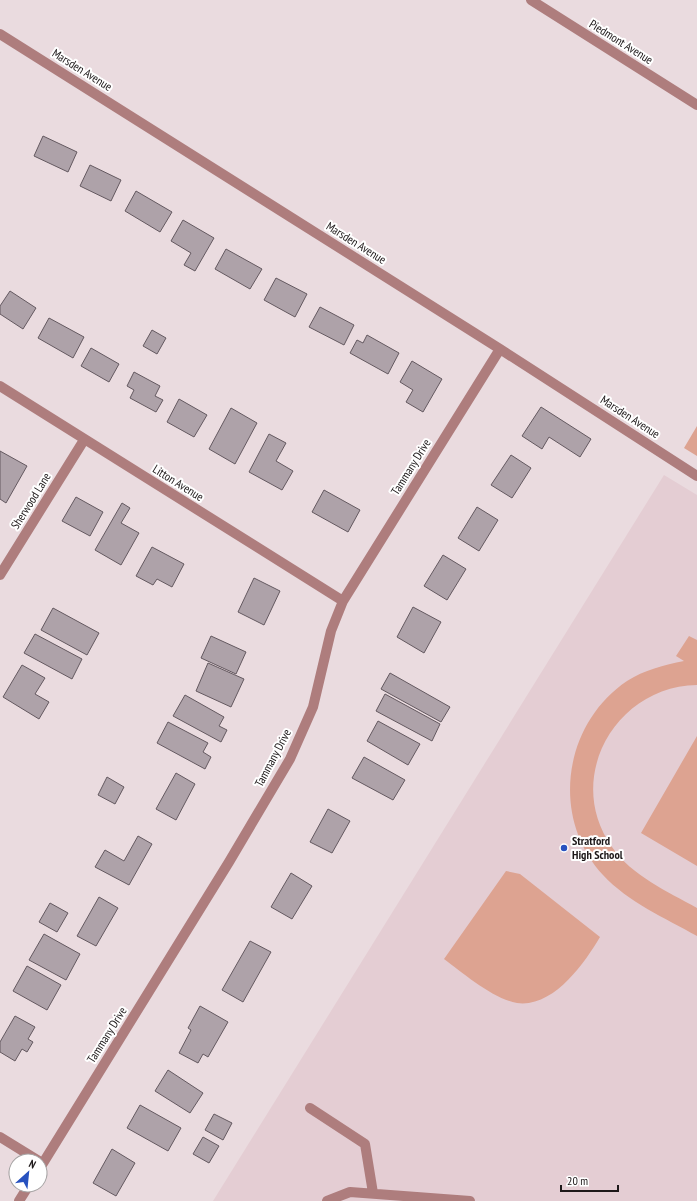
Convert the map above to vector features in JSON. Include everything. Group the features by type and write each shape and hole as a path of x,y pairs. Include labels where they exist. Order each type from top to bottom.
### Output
{"street":[{"name":"Piedmont Avenue","path":"531,0 697,105"},
{"name":"Marsden Avenue","path":"0,34 500,349 697,476"},
{"name":"Tammany Drive","path":"47,1153 229,862 290,759 314,707 331,631 343,601 500,349"},
{"name":"Litton Avenue","path":"0,386 343,601"},
{"name":"Sherwood Lane","path":"0,575 84,440"},
{"path":"310,1108 365,1144 372,1193"},
{"path":"0,1137 25,1153"},
{"path":"326,1201 350,1192 470,1201"}],"shaded area":[{"path":"697,426 697,456 684,448"},
{"name":"Stratford High School","path":"664,475 697,495 697,1201 213,1201"},
{"path":"689,636 697,640 697,685 668,689 643,701 622,719 606,740 596,766 593,793 598,820 612,847 620,857 640,875 697,908 697,936 635,901 613,885 603,875 586,852 575,827 570,800 571,773 577,746 589,721 605,699 627,681 654,668 684,661 676,656"},
{"path":"697,736 697,866 641,833"},
{"path":"506,871 520,874 600,937 576,971 566,982 543,999 530,1003 508,1001 488,991 444,959"}],"building":[{"path":"43,136 77,152 68,172 34,156"},
{"path":"90,165 121,180 111,201 80,186"},
{"path":"136,191 172,212 160,232 125,211"},
{"path":"183,220 214,238 195,271 184,265 191,253 171,241"},
{"path":"226,249 262,269 250,289 215,269"},
{"path":"276,278 307,294 295,317 264,300"},
{"path":"10,291 36,308 23,329 0,314 0,306"},
{"path":"320,307 354,325 344,345 309,327"},
{"path":"49,318 84,337 73,358 38,338"},
{"path":"152,330 166,338 157,354 143,346"},
{"path":"367,335 399,353 388,374 350,353 357,340 363,343"},
{"path":"91,348 119,364 109,382 81,366"},
{"path":"412,361 442,379 423,412 406,402 413,390 400,382"},
{"path":"134,372 160,386 155,396 163,400 156,412 130,398 134,390 127,386"},
{"path":"179,399 207,415 194,437 167,422"},
{"path":"541,407 591,439 580,457 549,437 542,449 522,436"},
{"path":"231,408 257,423 235,464 209,449"},
{"path":"269,434 286,443 276,461 293,471 282,490 249,472"},
{"path":"0,451 27,466 6,503 0,499"},
{"path":"511,455 531,468 512,498 491,485"},
{"path":"324,490 360,510 348,532 312,512"},
{"path":"76,497 103,512 90,536 62,521"},
{"path":"122,503 130,508 121,523 139,533 121,565 95,550"},
{"path":"477,507 498,520 479,551 458,538"},
{"path":"152,547 184,564 172,587 157,579 153,585 136,576"},
{"path":"443,555 466,569 447,600 424,586"},
{"path":"254,578 280,591 264,625 238,612"},
{"path":"413,607 441,622 424,653 397,637"},
{"path":"53,608 99,633 87,655 41,630"},
{"path":"35,634 82,659 72,679 24,653"},
{"path":"211,636 246,652 236,674 201,658"},
{"path":"208,663 244,679 231,707 196,691"},
{"path":"22,665 45,678 35,694 49,702 39,719 3,697"},
{"path":"390,673 450,707 441,722 381,689"},
{"path":"385,694 440,724 432,741 376,711"},
{"path":"185,695 224,717 219,726 227,730 221,742 173,716"},
{"path":"378,721 420,744 408,765 367,741"},
{"path":"168,722 208,743 203,752 211,757 205,769 157,743"},
{"path":"364,757 405,780 393,800 352,778"},
{"path":"176,773 195,784 176,820 156,809"},
{"path":"107,777 124,787 115,804 98,795"},
{"path":"328,809 350,821 332,853 310,842"},
{"path":"138,836 152,844 129,885 95,867 105,850 124,861"},
{"path":"291,873 312,886 292,919 271,907"},
{"path":"99,897 118,908 96,946 77,936"},
{"path":"50,903 68,913 57,932 39,922"},
{"path":"44,934 80,954 66,980 29,960"},
{"path":"250,941 271,952 243,1002 222,990"},
{"path":"27,966 61,985 47,1010 13,991"},
{"path":"200,1006 228,1022 208,1057 203,1054 198,1063 179,1053 191,1030 188,1028"},
{"path":"15,1016 35,1027 28,1039 33,1042 27,1052 22,1049 15,1061 0,1052 0,1042"},
{"path":"168,1070 203,1093 190,1113 155,1091"},
{"path":"140,1105 181,1128 168,1151 127,1128"},
{"path":"214,1114 232,1123 223,1140 205,1130"},
{"path":"203,1137 219,1146 209,1163 193,1154"},
{"path":"112,1149 135,1163 116,1196 93,1183"}],"place":[{"name":"Stratford High School","path":"564,848"}]}
